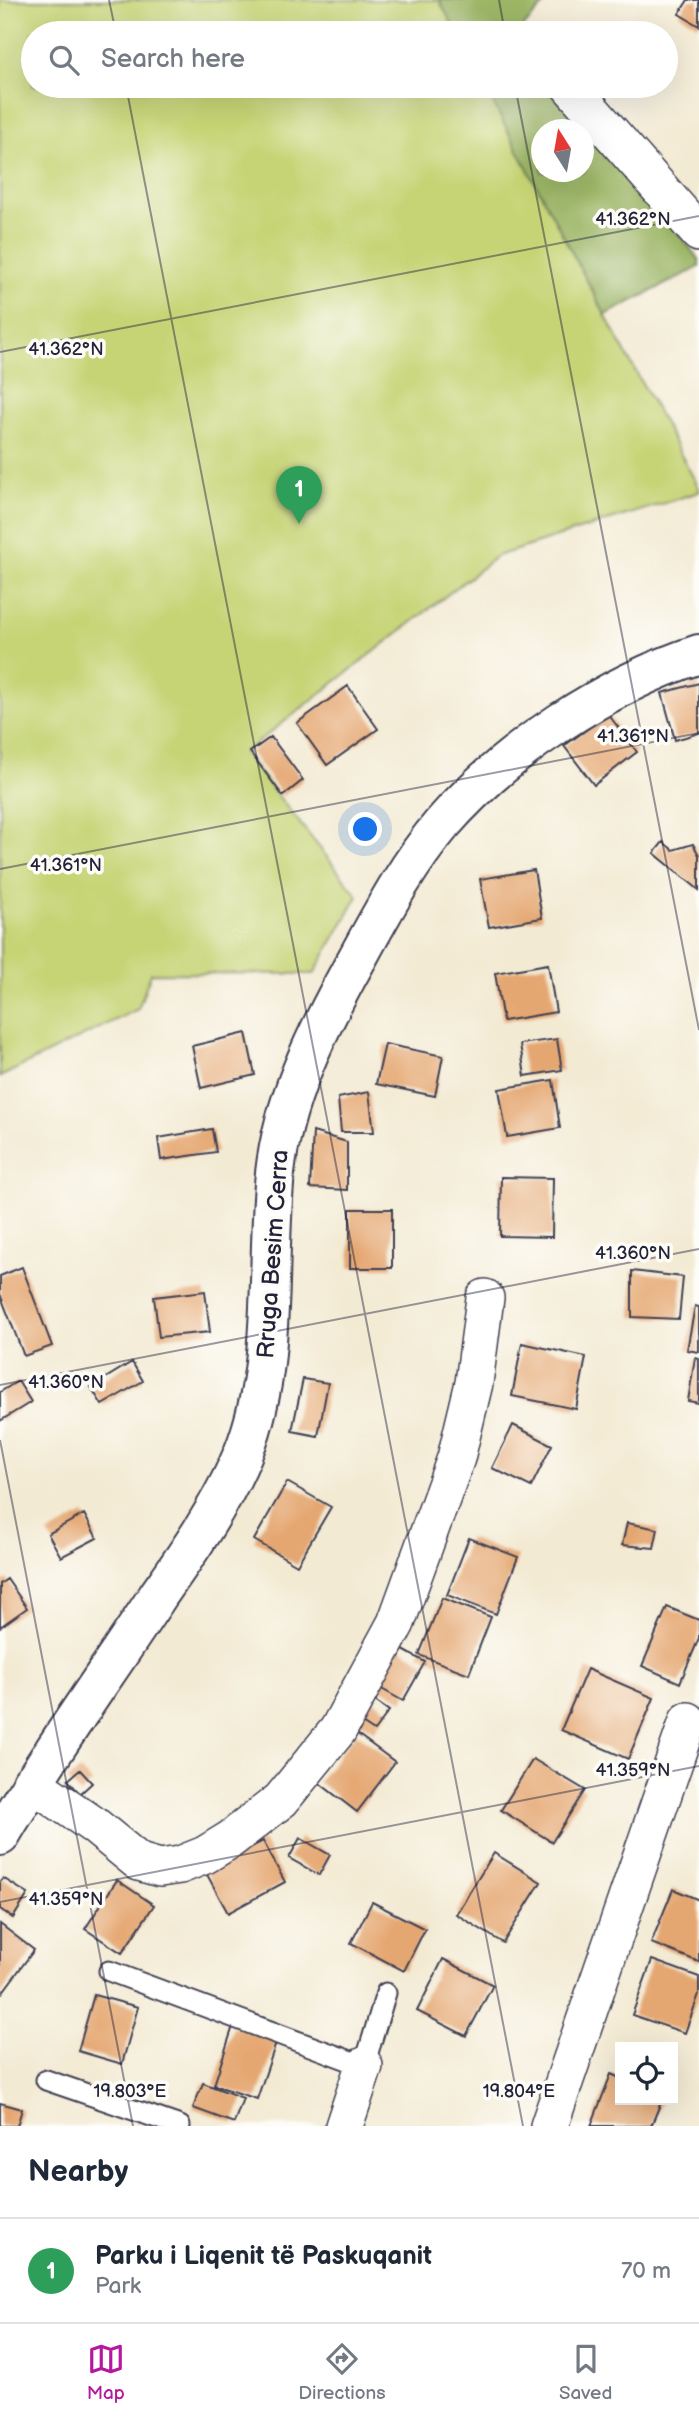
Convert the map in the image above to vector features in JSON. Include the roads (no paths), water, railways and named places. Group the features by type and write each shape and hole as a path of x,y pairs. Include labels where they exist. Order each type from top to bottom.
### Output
{"street":[{"path":"581,98 699,233"},
{"name":"Rruga Besim Cerra","path":"0,1836 32,1782 208,1522 238,1465 258,1410 266,1359 275,1171 287,1116 304,1060 399,883 442,825 489,776 606,695 665,665 699,654"},
{"path":"32,1782 95,1826 139,1862 160,1868 180,1865 205,1855 231,1839 281,1800 338,1730 396,1623 456,1458 474,1383 485,1298"},
{"path":"549,2126 688,1721"},
{"path":"344,2126 364,2066"}],"lane":[{"path":"109,1971 364,2066 386,1993"},
{"path":"46,2080 180,2126"}],"place":[{"name":"Parku i Liqenit të Paskuqanit","path":"299,524"}]}
